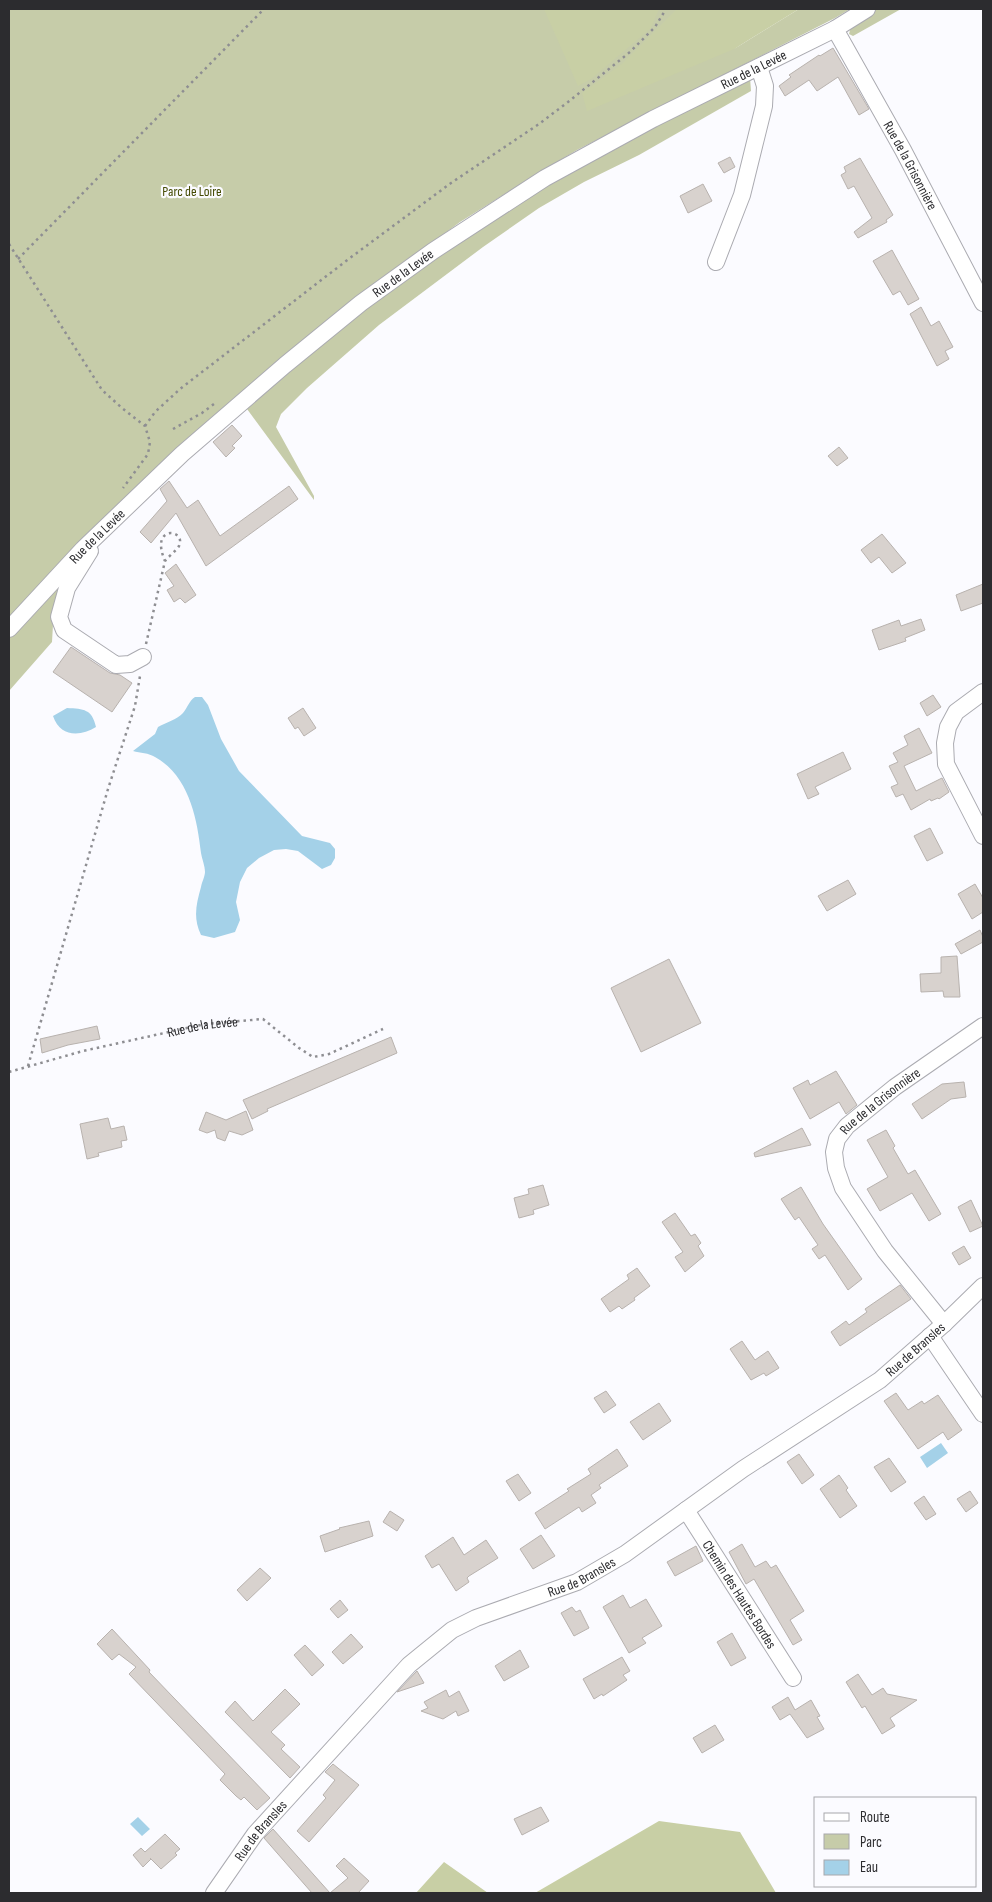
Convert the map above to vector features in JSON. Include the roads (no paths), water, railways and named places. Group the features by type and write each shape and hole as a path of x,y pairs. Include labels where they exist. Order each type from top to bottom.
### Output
{"street":[{"name":"Rue de la Levée","path":"9,630 82,549 182,454 285,365 361,303 432,251 545,178 653,119 835,29 867,9"},
{"name":"Rue de la Grisonnière","path":"835,29 903,150 983,303"},
{"path":"716,262 742,195 764,106 765,86 759,66"},
{"path":"99,533 67,588 59,617 64,630 116,665 130,664 143,657"},
{"path":"983,692 956,712 948,727 945,744 946,764 983,836"},
{"name":"Rue de la Grisonnière","path":"944,1324 885,1251 843,1188 836,1168 834,1152 838,1138 847,1126 895,1087 983,1026"},
{"name":"Rue de Bransles","path":"214,1893 255,1834 408,1665 452,1630 476,1618 577,1582 626,1554 743,1469 880,1380 944,1324 983,1286"},
{"path":"930,1336 983,1414"},
{"name":"Chemin des Hautes Bordes","path":"686,1510 793,1678"}],"water":[{"path":"195,697 202,697 208,705 221,739 239,771 302,836 330,843 335,849 335,858 331,865 322,869 298,851 274,850 259,858 247,868 240,882 236,902 240,920 235,932 214,938 201,935 198,929 197,906 205,870 194,812 189,799 176,775 167,765 153,756 133,751 155,734 158,727 185,711 191,700"},
{"path":"67,708 90,713 96,727 77,733 71,733 60,728 53,716"},
{"path":"941,1443 948,1453 927,1468 920,1457"},
{"path":"138,1817 150,1829 142,1836 130,1824"}],"park label":[{"name":"Parc de Loire","path":"192,191"}]}
